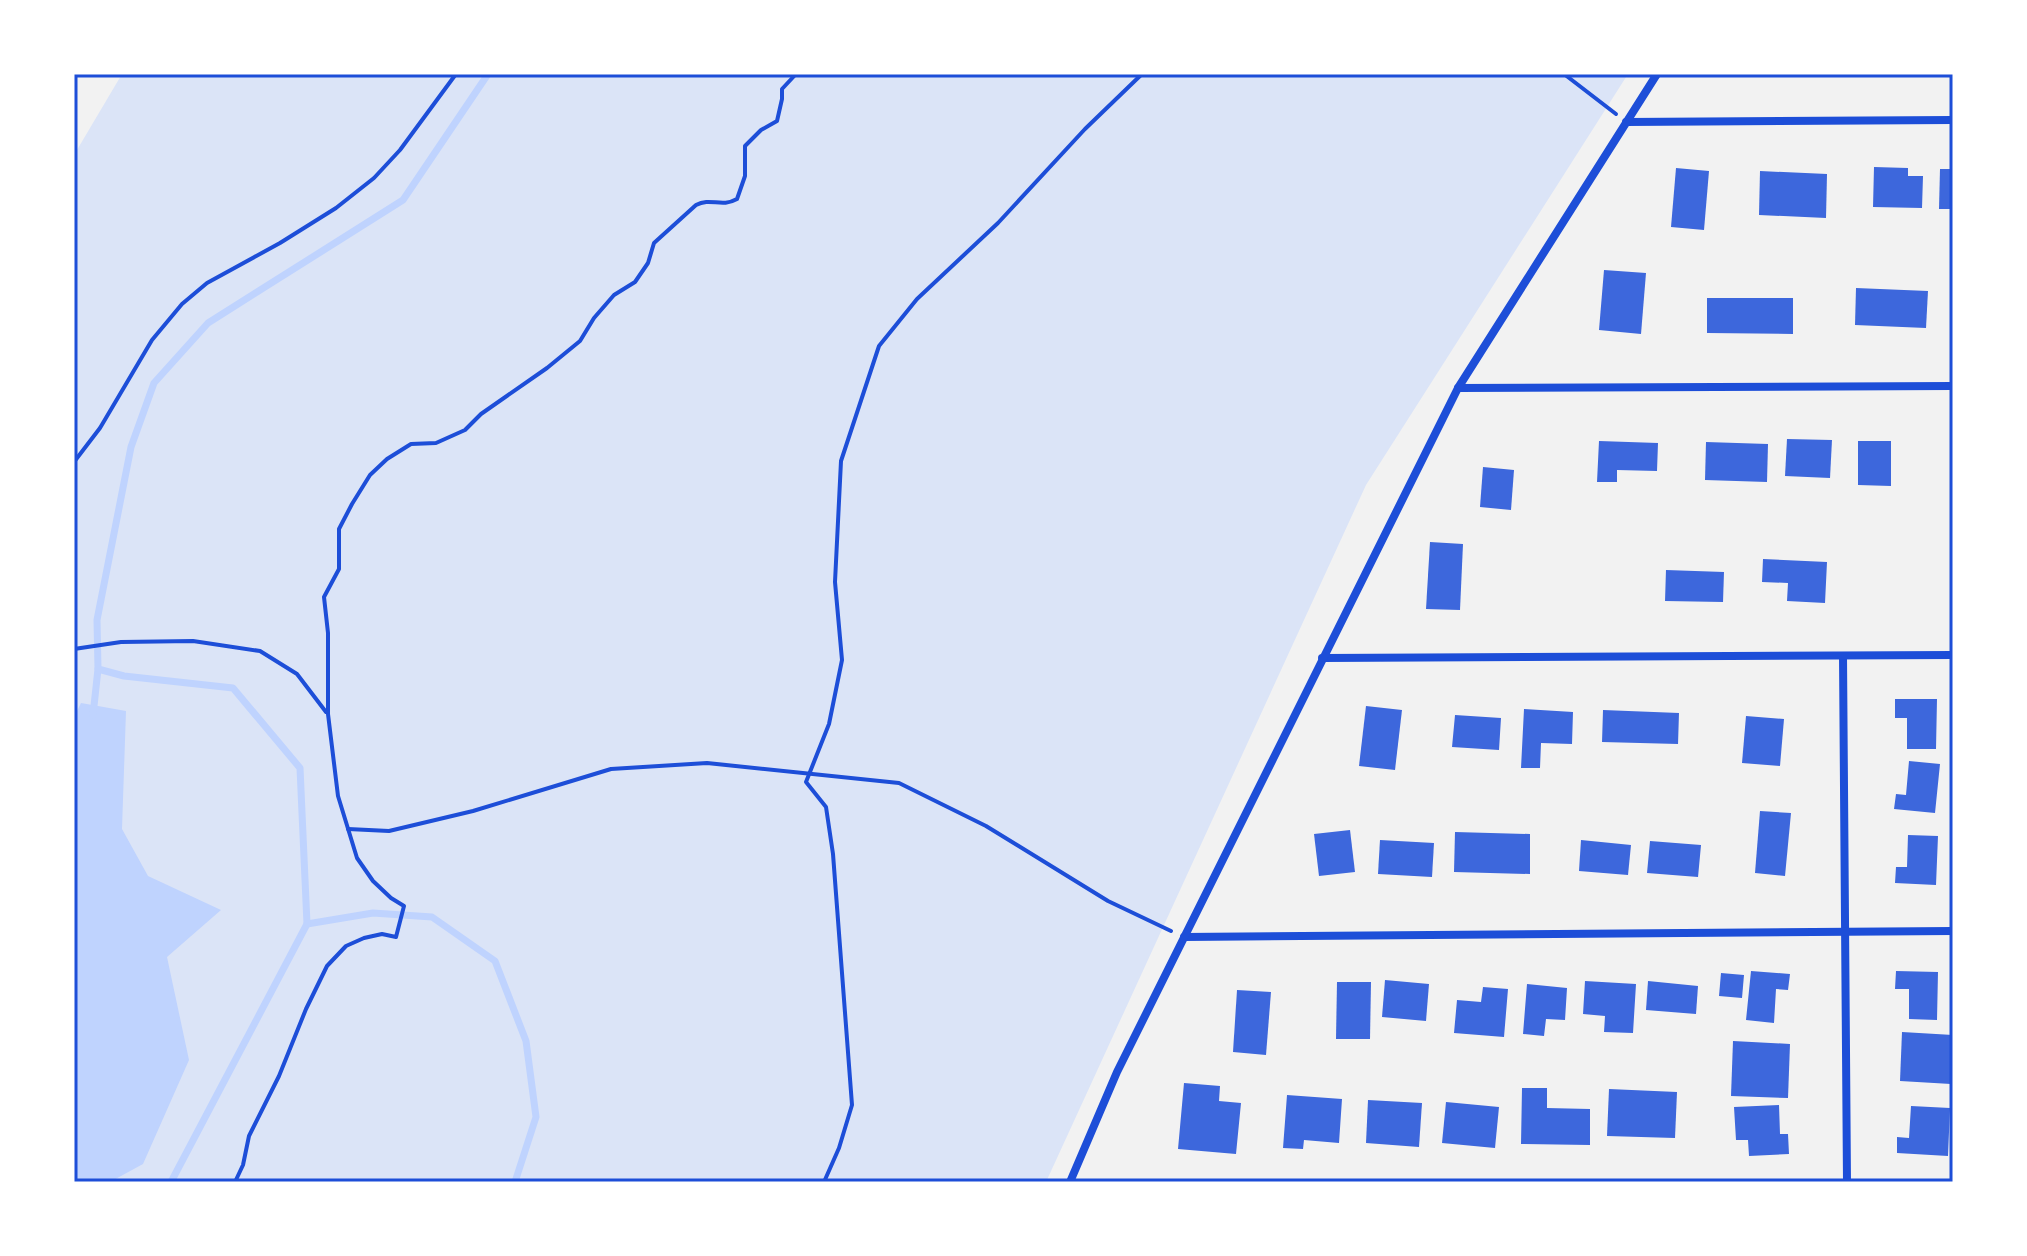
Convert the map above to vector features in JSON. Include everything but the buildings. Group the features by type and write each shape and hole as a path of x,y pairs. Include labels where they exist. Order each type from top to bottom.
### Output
{"street":[{"path":"1070,1182 1117,1072 1458,388 1657,74"},
{"path":"1626,122 1953,120"},
{"path":"1458,388 1953,386"},
{"path":"1322,658 1953,655"},
{"path":"1843,656 1847,1182"},
{"path":"1184,937 1953,931"}],"path":[{"path":"74,462 100,428 152,340 182,304 207,283 336,208 374,178 400,150 456,74"},
{"path":"235,1182 243,1165 249,1136 327,966 346,946 364,938 382,934 396,937 404,906 373,881 357,858 338,796 328,714 328,633 324,597 339,569 339,529 370,475 387,459 411,444 436,443 465,430 498,400 547,368 580,341 594,318 614,295 635,282 648,263 654,243 664,232 704,201 728,204 737,199 745,176 745,146 761,130 777,121 782,89 796,74"},
{"path":"824,1182 839,1148 852,1105 833,854 826,807 806,782 829,724 842,660 835,582 841,461 879,346 917,299 998,223 1085,129 1142,74"},
{"path":"1564,74 1626,122"},
{"path":"74,649 121,642 193,641 260,651 297,674 328,714"},
{"path":"348,829 389,831 473,811 611,769 707,763 899,783 986,826 1108,901 1184,937"}],"shaded area":[{"path":"122,74 1628,74 1366,485 1046,1182 74,1182 74,155"}],"water":[{"path":"81,703 126,711 122,829 148,876 221,910 167,957 189,1060 143,1164 110,1182 74,1182 74,717"}],"waterway":[{"path":"171,1182 307,924 300,768 233,688 124,676 98,669 97,620 131,447 154,383 208,323 403,200 488,74"},
{"path":"93,715 98,669"},
{"path":"307,924 373,913 432,917 495,961 526,1041 536,1117 515,1182"}]}
